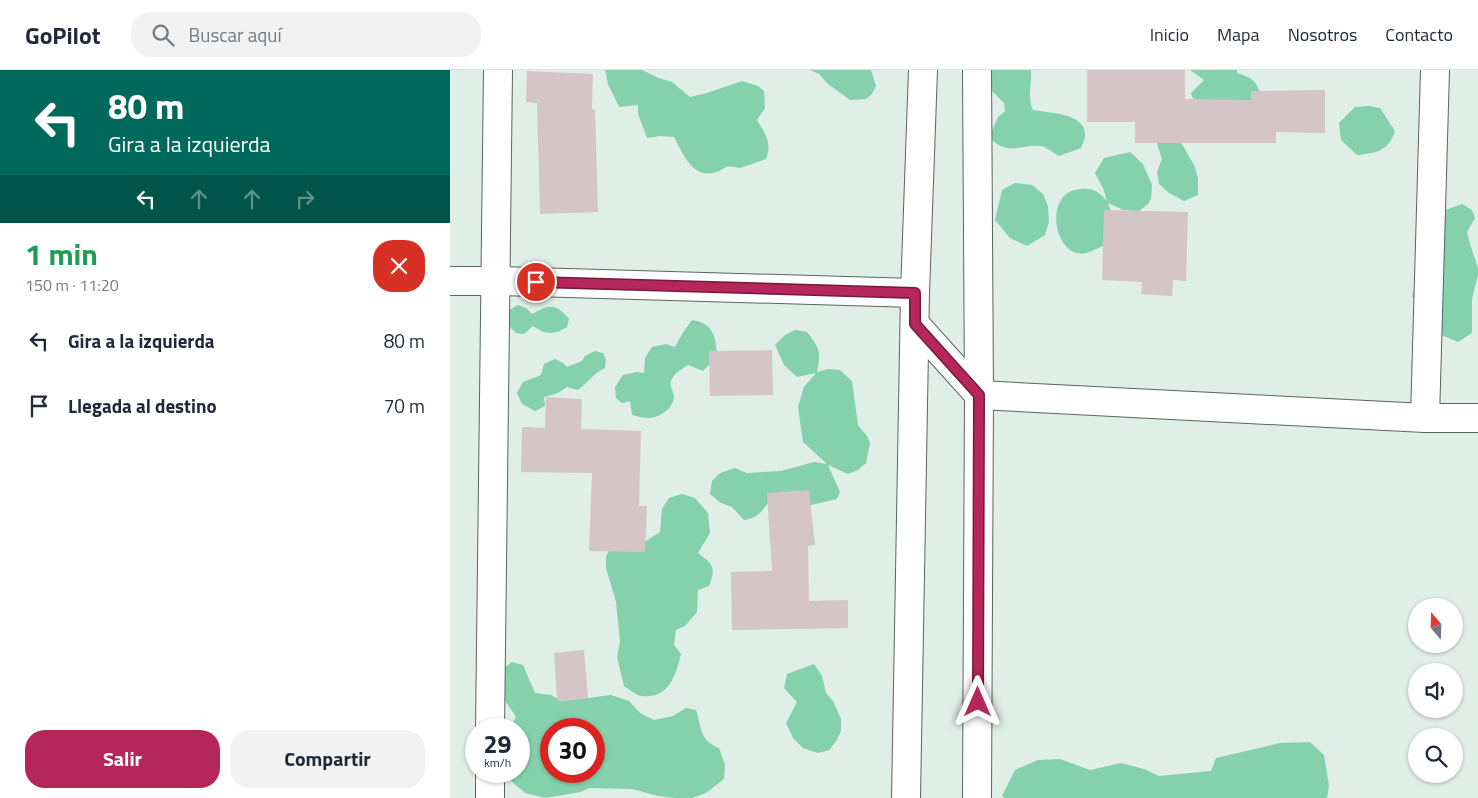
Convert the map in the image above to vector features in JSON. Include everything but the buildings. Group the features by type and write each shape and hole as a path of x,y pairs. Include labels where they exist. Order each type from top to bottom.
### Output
{"street":[{"path":"490,718 498,70"},
{"path":"906,798 915,293 923,70"},
{"path":"977,70 979,395 977,798"},
{"path":"1425,418 1435,70"},
{"path":"450,281 915,293"},
{"path":"915,324 979,395 1425,418 1478,418"},
{"path":"490,783 490,798"}],"green space":[{"path":"605,70 642,70 672,82 690,97 742,81 758,86 764,91 765,108 757,120 768,143 766,159 740,168 728,166 717,172 701,172 689,162 674,137 660,136 647,138 638,114 638,105 619,107 608,84"},
{"path":"810,70 871,70 876,86 872,94 866,99 850,100 828,84 819,74"},
{"path":"986,70 1031,70 1030,95 1033,110 1057,113 1074,118 1084,128 1085,139 1081,148 1059,156 1041,146 1008,148 996,143 989,137 998,117 1005,111 1004,103 992,91"},
{"path":"1190,70 1237,70 1237,73 1252,79 1263,99 1199,118 1191,93 1204,80"},
{"path":"1369,106 1380,108 1395,131 1385,147 1376,152 1357,155 1341,140 1339,123 1355,107"},
{"path":"1170,137 1179,139 1194,165 1198,178 1198,195 1184,201 1169,193 1159,184 1157,172 1162,159 1157,143"},
{"path":"1130,152 1143,164 1152,185 1151,199 1148,204 1139,211 1123,210 1108,203 1117,228 1109,241 1089,252 1077,253 1068,248 1061,238 1057,226 1057,213 1060,202 1068,193 1081,189 1096,191 1107,201 1095,173 1104,158"},
{"path":"1015,183 1032,185 1043,194 1048,206 1049,222 1045,235 1027,246 1010,238 995,220 1002,190"},
{"path":"1462,204 1472,210 1475,218 1467,232 1478,268 1478,275 1472,299 1472,333 1458,342 1439,334 1424,318 1412,296 1445,210"},
{"path":"518,305 526,308 532,314 543,308 556,308 569,319 567,327 550,333 533,326 524,334 516,333 507,324 508,311"},
{"path":"692,320 705,324 712,332 716,344 717,357 703,371 688,365 672,378 671,387 674,397 671,405 665,412 648,418 632,415 630,401 622,403 616,398 615,387 623,375 637,372 644,373 645,358 652,347 666,344 675,347"},
{"path":"795,330 807,332 815,342 819,355 817,372 828,369 840,370 852,381 858,425 870,443 866,463 858,470 848,474 828,465 840,492 837,499 811,505 768,503 758,514 744,520 732,507 721,503 710,494 712,481 720,473 735,468 747,473 781,471 814,462 827,464 803,442 798,407 804,387 816,373 797,377 784,365 775,345 785,335"},
{"path":"595,351 603,353 606,359 605,368 578,390 567,387 558,393 544,397 545,406 535,411 522,404 517,393 523,382 541,375 544,364 555,359 567,367 582,361 585,356"},
{"path":"682,494 695,498 708,513 710,533 698,553 710,564 713,570 709,586 698,590 697,612 685,626 676,630 674,645 681,654 674,677 665,690 659,694 642,696 624,686 617,657 620,641 616,602 606,568 606,556 613,544 646,541 660,532 662,509 669,498"},
{"path":"512,662 523,665 535,693 551,695 561,701 611,695 629,701 640,713 654,720 673,716 686,708 696,710 702,733 708,741 719,748 725,765 724,779 706,793 692,798 658,796 632,789 590,788 580,792 546,798 525,793 513,783 530,783 530,718 516,717 490,678"},
{"path":"814,664 822,676 826,693 833,701 841,719 841,731 837,740 829,750 818,753 803,748 793,738 786,723 797,702 784,688 787,674"},
{"path":"1310,742 1324,755 1329,786 1327,798 1004,798 1002,796 1015,770 1038,760 1060,759 1090,770 1121,763 1144,769 1159,776 1211,771 1216,758 1280,743"}],"route":[{"path":"536,282 915,293 915,324 979,395 978,702"}]}
